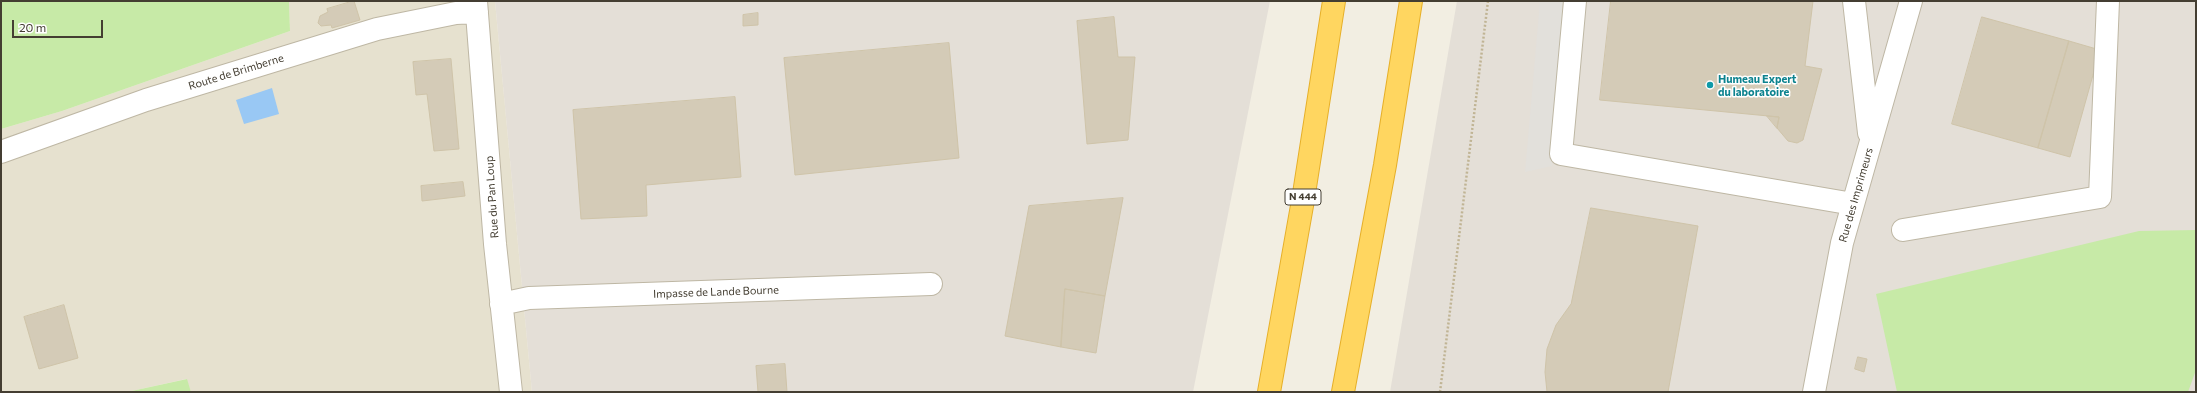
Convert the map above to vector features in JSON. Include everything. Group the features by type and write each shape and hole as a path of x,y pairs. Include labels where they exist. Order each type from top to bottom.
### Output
{"highway":[{"name":"N 444","path":"1269,392 1303,200 1334,1"},
{"path":"1343,392 1385,165 1411,1"}],"street":[{"path":"1575,1 1561,154 1853,204"},
{"path":"1854,1 1870,144"},
{"name":"Rue des Imprimeurs","path":"1814,392 1842,243 1911,1"},
{"path":"1903,230 2100,197 2108,1"},
{"name":"Route de Brimberne","path":"1,152 146,100 377,29 456,13 477,7"},
{"name":"Rue du Pan Loup","path":"477,7 501,304 510,392"},
{"name":"Impasse de Lande Bourne","path":"501,304 529,298 931,284"}],"path":[{"path":"1440,392 1488,1"}],"shaded area":[{"path":"289,1 495,1 532,392 191,392 186,379 127,392 1,392 1,129 62,111 290,31"},
{"path":"495,1 1270,1 1193,392 532,392"},
{"path":"1457,1 2196,1 2196,392 1390,392"},
{"path":"1540,1 1567,1 1552,166 1525,172"}],"green space":[{"path":"1,1 289,1 290,31 62,111 1,129"},
{"path":"2196,230 2196,370 2188,392 1897,392 1876,294 2139,231"},
{"path":"187,379 191,392 127,392"}],"water":[{"path":"272,88 279,114 244,124 236,100"}],"building":[{"path":"354,1 360,20 332,28 331,25 321,26 318,23 320,16 328,12 327,9"},
{"name":"Humeau Expert du laboratoire","path":"1611,1 1813,1 1805,66 1822,69 1803,140 1797,143 1788,141 1777,128 1779,117 1600,100"},
{"path":"758,13 758,25 743,26 743,15"},
{"path":"1114,17 1118,57 1135,57 1128,140 1087,144 1077,21"},
{"path":"1982,17 2069,41 2038,148 1952,124"},
{"path":"2069,41 2100,50 2070,157 2038,148"},
{"path":"949,43 959,158 795,175 784,58"},
{"path":"451,59 459,149 434,151 427,94 416,95 413,62"},
{"path":"735,97 741,177 646,185 647,216 581,219 573,110"},
{"path":"1767,116 1779,117 1777,128"},
{"path":"463,182 465,196 422,201 421,186"},
{"path":"1123,198 1105,296 1065,289 1061,347 1005,336 1029,206"},
{"path":"1591,208 1698,226 1668,392 1547,392 1545,372 1547,349 1556,325 1571,304"},
{"path":"1065,289 1105,296 1096,353 1061,347"},
{"path":"64,305 78,358 39,369 24,317"},
{"path":"1858,357 1867,359 1864,372 1855,369"},
{"path":"785,364 787,392 758,392 756,366"}],"place":[{"name":"Humeau Expert du laboratoire","path":"1710,85"}]}
